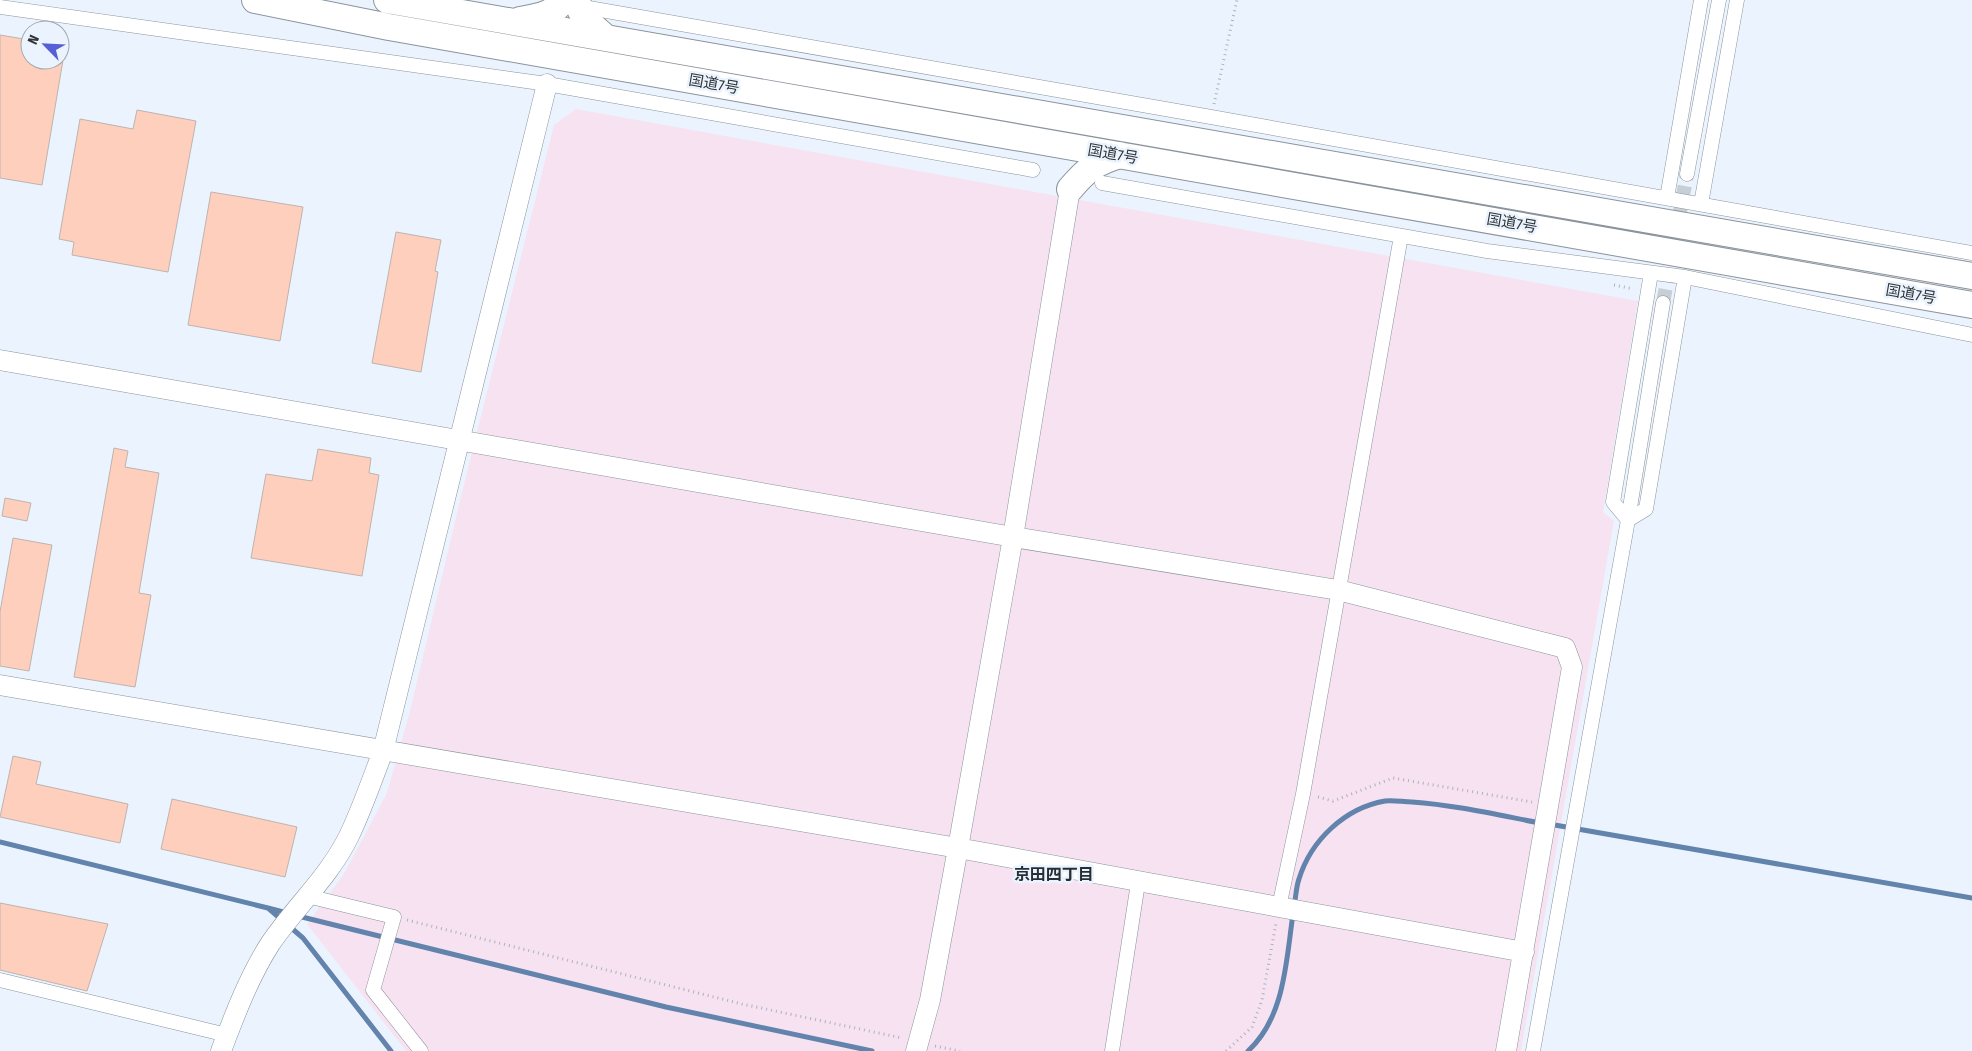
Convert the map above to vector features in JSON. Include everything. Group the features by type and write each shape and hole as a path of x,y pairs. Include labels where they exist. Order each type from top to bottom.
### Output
{"highway":[{"name":"国道7号","path":"255,0 389,27 1972,305"},
{"name":"国道7号","path":"387,0 1972,276"},
{"path":"514,21 546,15 561,4 572,2 588,23 605,37"},
{"path":"1038,141 1058,154 1068,166 1070,189"},
{"path":"1070,189 1085,171 1099,161 1120,155"}],"street":[{"path":"1667,198 1701,0"},
{"path":"1687,174 1719,0"},
{"path":"1701,204 1737,0"},
{"path":"572,2 1972,252"},
{"path":"0,7 547,84 1034,170"},
{"path":"0,980 224,1043 247,986 270,944 322,879 349,837 383,752 547,84"},
{"path":"1102,183 1487,251 1684,277 1972,336"},
{"path":"918,1047 930,1000 958,848 1013,537 1070,189"},
{"path":"1279,907 1302,794 1401,236"},
{"path":"1628,520 1613,502 1651,273"},
{"path":"1628,520 1646,509 1684,277"},
{"path":"1533,1051 1628,520 1663,303"},
{"path":"0,360 1013,537 1338,590 1565,648 1572,667 1506,1051"},
{"path":"0,685 383,752 958,848 1138,883 1524,952"},
{"path":"1112,1051 1138,883"},
{"path":"303,902 394,917 373,990 421,1051"}],"path":[{"path":"1211,117 1237,0"},
{"path":"1609,284 1636,290"},
{"path":"1302,794 1334,801 1393,778 1548,805"},
{"path":"1226,1051 1252,1027 1262,1000 1279,907"},
{"path":"394,917 918,1047 960,1051"}],"shaded area":[{"path":"576,109 1638,301 1603,512 1614,521 1521,1051 406,1051 307,924 344,874 387,793 410,711 465,480 554,125"}],"building":[{"path":"0,35 20,38 20,70 61,70 42,185 0,178"},
{"path":"137,110 196,121 168,272 72,255 74,242 59,239 80,119 133,129"},
{"path":"211,192 303,207 280,341 188,325"},
{"path":"396,232 441,240 435,271 438,272 421,372 372,363"},
{"path":"114,448 128,451 125,467 159,473 139,593 151,595 135,687 74,677"},
{"path":"318,449 371,458 369,473 379,475 362,576 251,558 266,474 312,481"},
{"path":"5,498 31,503 27,521 2,516"},
{"path":"13,538 52,545 29,671 0,666 0,612"},
{"path":"13,756 41,762 36,784 128,804 120,843 0,817"},
{"path":"172,799 297,827 285,877 161,849"},
{"path":"0,903 108,924 87,991 0,970"}],"waterway":[{"path":"1294,906 1298,882 1312,851 1321,839 1343,818 1370,805 1385,801 1428,803 1540,823"},
{"path":"1549,824 1972,898"},
{"path":"0,842 268,908 282,920"},
{"path":"268,908 287,913"},
{"path":"1248,1051 1270,1022 1277,1005 1282,987 1293,914"},
{"path":"298,916 666,1007 872,1051"},
{"path":"289,926 303,938 391,1051"}],"tunnel":[{"path":"1663,303 1687,174"}],"district":[{"name":"京田四丁目","path":"1054,874"}]}
